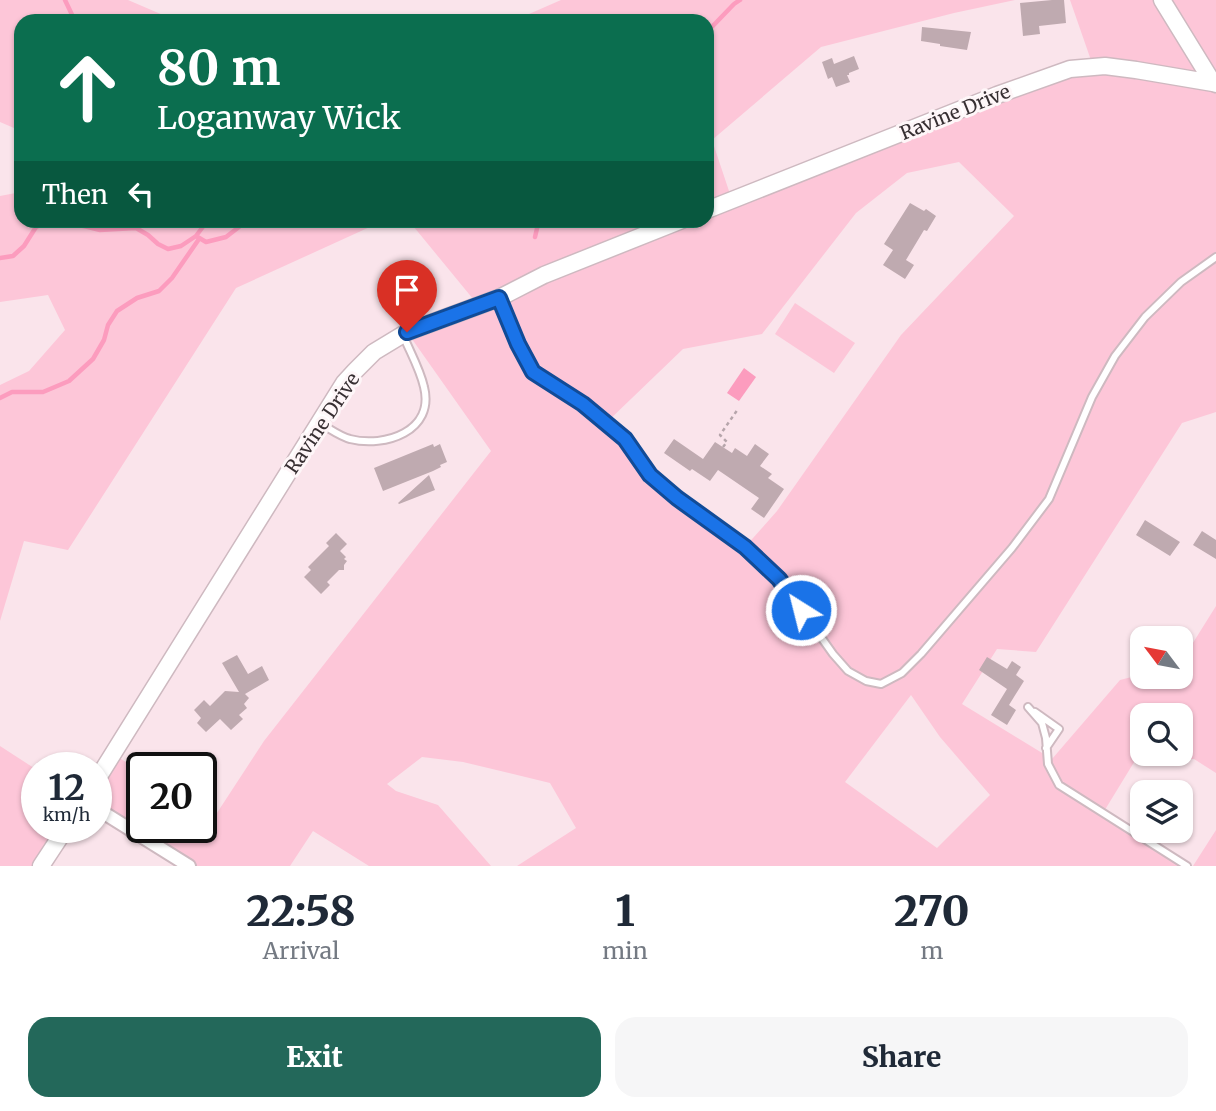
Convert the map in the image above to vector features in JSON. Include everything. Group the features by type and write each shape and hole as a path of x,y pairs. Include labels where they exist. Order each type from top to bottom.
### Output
{"street":[{"path":"1162,0 1215,84"},
{"name":"Ravine Drive","path":"714,207 997,95 1070,69 1105,66 1215,84"},
{"name":"Ravine Drive","path":"112,755 344,383 374,352 402,334 499,298 544,275 662,228"},
{"path":"112,818 189,866"},
{"path":"41,866 56,843"}],"lane":[{"path":"499,298 533,372 583,404 625,439 650,475 745,547 779,579 848,671 866,681 881,684 902,673 921,654 1013,548 1049,499 1093,397 1115,356 1145,317 1181,282 1216,257"},
{"path":"320,423 349,439 367,441 391,439 414,428 423,415 425,388 402,334"},
{"path":"1046,748 1059,729 1028,707 1042,723 1048,764 1059,785 1187,866"}],"path":[{"path":"723,447 727,442 720,435 738,409"}],"shaded area":[{"path":"0,0 128,0 161,14 14,14 14,128 0,122"},
{"path":"561,0 1015,0 821,47 714,138 714,14 529,14"},
{"path":"1070,0 1216,0 1216,412 1182,423 1036,652 997,649 962,704 1052,759 1120,680 1130,677 1130,690 1194,690 1194,641 1216,606 1216,773 1193,759 1193,703 1130,703 1132,766 1103,813 1130,830 1130,843 1151,843 1187,866 517,866 576,828 550,783 463,762 422,757 387,784 396,791 438,805 491,866 369,866 313,831 290,866 189,866 152,843 217,843 217,813 264,741 491,451 407,332 478,305 415,228 714,228 714,146 732,200 1093,66","holes":["959,162 1014,216 901,335 777,511 745,547 650,475 625,439 606,423 683,349 762,334 856,213 907,173","911,695 940,737 990,795 937,848 845,782"]},
{"path":"14,193 14,228 368,228 236,288 68,550 24,541 0,621 0,385 29,371 65,330 48,295 0,302 0,196"},
{"path":"795,303 855,343 834,373 775,334"},
{"path":"744,368 756,377 739,401 727,393"},
{"path":"0,746 21,760 21,843 56,843 41,866 0,866"},
{"path":"113,754 126,762 126,827 112,818"},
{"path":"1216,830 1216,866 1193,866"}],"building":[{"path":"1064,0 1066,23 1039,26 1040,34 1023,36 1020,3"},
{"path":"922,27 971,32 967,50 921,41"},
{"path":"854,56 859,69 847,75 850,82 836,87 832,77 828,79 822,62 832,58 834,64"},
{"path":"910,203 936,216 906,260 914,265 905,279 883,265 893,250 884,244"},
{"path":"674,439 703,459 715,442 732,453 735,448 747,456 755,444 769,454 760,466 772,474 768,478 784,489 764,518 751,509 759,498 718,470 710,481 664,453"},
{"path":"433,444 434,447 440,444 447,462 433,471 383,491 374,468"},
{"path":"429,475 435,490 398,503"},
{"path":"1145,520 1180,542 1170,556 1136,535"},
{"path":"1202,531 1216,540 1216,559 1193,545"},
{"path":"336,533 347,544 340,551 347,561 344,570 339,570 327,582 330,585 321,594 304,577 311,570 308,567 329,546 326,543"},
{"path":"237,655 248,674 262,666 269,680 245,694 249,698 244,704 247,708 239,715 243,719 231,730 220,719 206,732 197,723 201,718 194,710 204,700 210,706 225,691 239,692 222,663"},
{"path":"987,657 1007,669 1012,661 1021,667 1016,675 1024,681 1009,705 1016,710 1007,725 991,715 1007,689 979,670"}],"waterway":[{"path":"65,0 72,14"},
{"path":"714,25 740,0"},
{"path":"0,258 13,256 24,246 35,228"},
{"path":"92,228 136,228"},
{"path":"136,228 168,249 181,246 196,236 206,242 226,237 238,228"},
{"path":"196,236 202,228"},
{"path":"535,237 537,228"},
{"path":"0,398 12,392 43,392 69,381 93,359 117,311 137,298 159,291 172,278 199,239"}],"route":[{"path":"407,332 499,298 533,372 583,404 625,439 650,475 745,547 779,579 801,610"}]}
